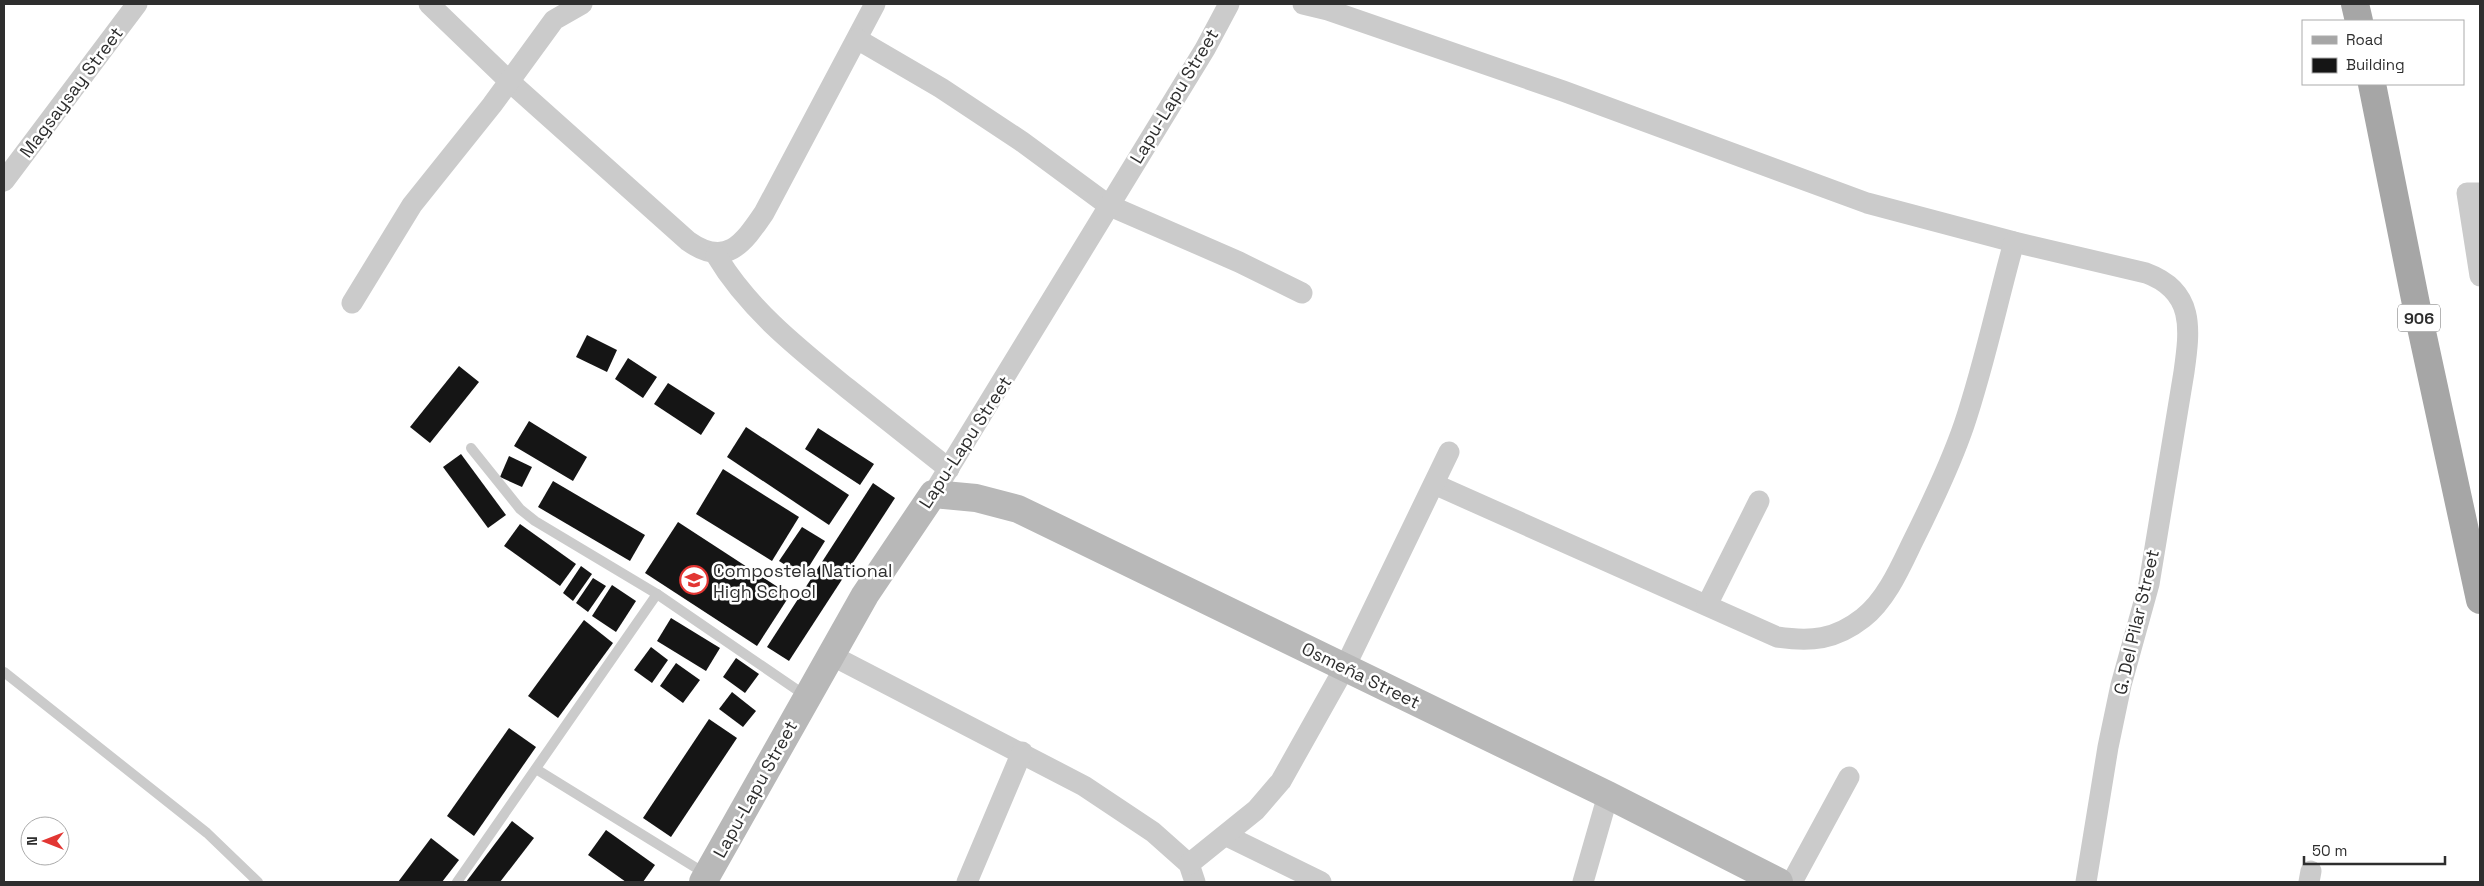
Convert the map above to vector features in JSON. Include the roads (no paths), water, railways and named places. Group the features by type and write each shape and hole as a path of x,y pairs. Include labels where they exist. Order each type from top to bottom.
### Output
{"main road":[{"path":"2356,4 2359,20"},
{"name":"906","path":"2372,85 2416,304 2480,600"}],"street":[{"name":"Magsaysay Street","path":"4,181 137,4"},
{"path":"428,4 509,81 688,241 701,250 716,255 731,280 759,311 809,357 949,470"},
{"path":"352,303 412,205 554,20 582,4"},
{"path":"716,255 732,248 748,237 764,213 876,4"},
{"name":"Lapu-Lapu Street","path":"705,879 883,566 949,470 1018,358 1108,205 1205,49 1229,4"},
{"path":"1303,4 1328,10 1563,92 1867,203 2014,242 1964,425 1933,501 1898,573 1880,599 1864,617 1846,629 1820,640 1777,637 1707,604 1434,484"},
{"path":"857,39 941,88 1021,141 1108,205 1239,262 1302,293"},
{"path":"2480,193 2466,193 2480,276"},
{"name":"G. Del Pilar Street","path":"2014,242 2162,278 2174,288 2183,302 2189,339 2149,584 2121,685 2086,882"},
{"path":"831,655 1022,752 1084,786 1153,832 1192,873 1227,836 1256,810 1280,781 1345,667 1449,452"},
{"name":"Osmeña Street","path":"933,494 976,498 1018,509 1608,795 1779,882"},
{"path":"1707,604 1760,501"},
{"path":"967,882 1022,752"},
{"path":"1792,882 1848,777"},
{"path":"1584,882 1608,795"},
{"path":"1227,836 1321,882"}],"lane":[{"path":"471,448 520,509 535,521 657,594 808,696"},
{"path":"457,882 657,594"},
{"path":"4,672 207,833 258,882"},
{"path":"536,769 705,879"}],"place":[{"name":"Compostela National High School","path":"694,580"}]}
